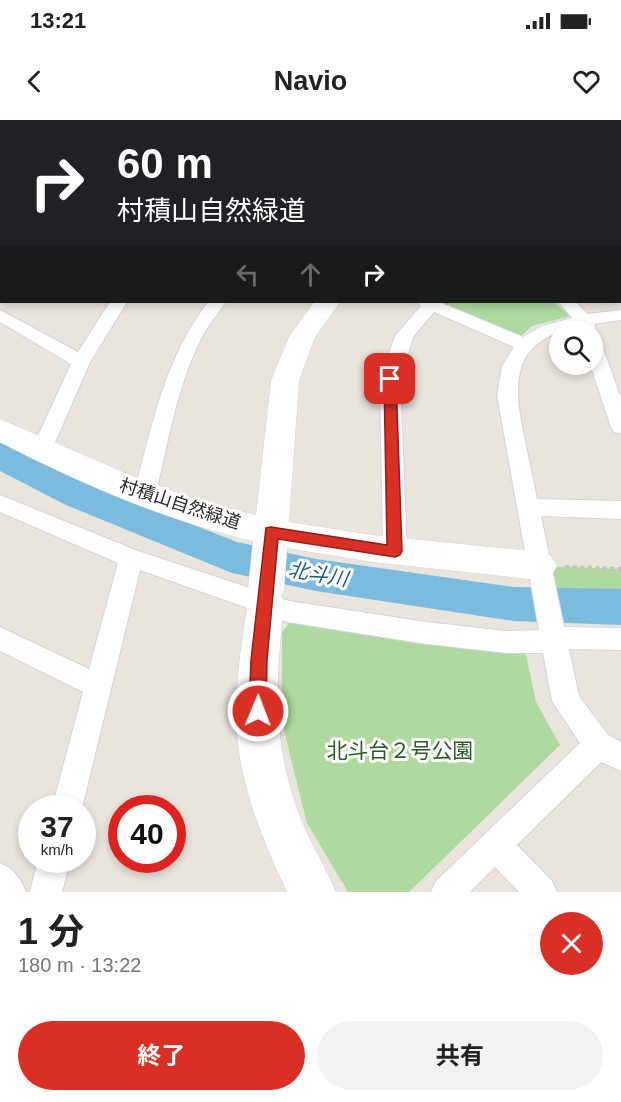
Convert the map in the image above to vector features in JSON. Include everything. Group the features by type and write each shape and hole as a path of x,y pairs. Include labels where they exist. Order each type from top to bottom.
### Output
{"street":[{"path":"42,451 81,362 117,303"},
{"path":"145,493 178,370 204,316 216,303"},
{"path":"312,892 286,839 263,769 258,733 258,688 285,381 302,338 326,303"},
{"path":"395,551 390,379 404,336 428,303 523,344"},
{"path":"568,303 582,321"},
{"path":"0,315 81,362"},
{"path":"602,321 621,315"},
{"path":"447,892 496,846 610,751 566,701 507,388 511,365 523,344 549,331"},
{"path":"603,375 621,427"},
{"name":"村積山自然緑道","path":"0,429 90,473 271,538 395,551 540,571"},
{"path":"0,502 131,558 266,596 286,611 427,633 506,642 553,633 572,637 621,639"},
{"path":"528,507 621,510"},
{"path":"71,795 131,558"},
{"path":"0,638 99,687"},
{"path":"496,846 541,892"},
{"path":"46,892 51,873"},
{"path":"0,879 10,892"}],"path":[{"path":"540,571 621,569"}],"green space":[{"path":"440,303 555,303 570,316 532,326 520,337"},
{"path":"539,566 621,569 621,601 545,597"},
{"name":"北斗台２号公園","path":"290,622 413,643 526,655 536,702 560,745 409,892 348,892 307,823 282,722 282,632"}],"waterway":[{"name":"北斗川","path":"0,456 79,495 232,557 316,575 514,604 621,607"}],"route":[{"path":"258,711 259,660 271,532 395,551 390,379"}]}
